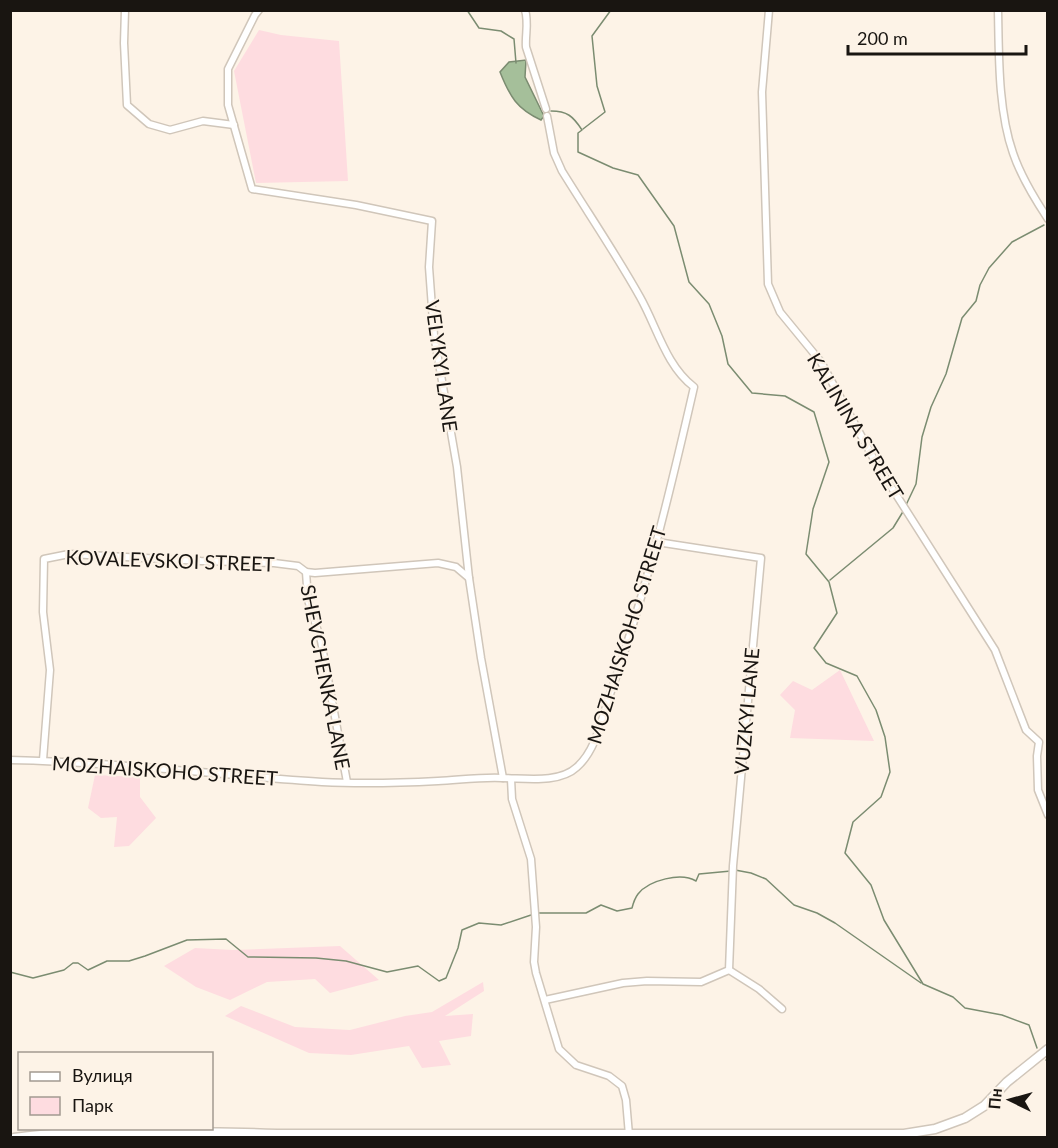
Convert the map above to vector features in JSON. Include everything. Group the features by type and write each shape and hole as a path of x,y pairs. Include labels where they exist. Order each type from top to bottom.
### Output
{"main road":[{"path":"14,1137 66,1133 136,1132 629,1135 797,1132 854,1135 922,1132 947,1126 984,1106 1007,1082 1047,1049"}],"street":[{"path":"125,10 127,105 149,124 170,130 203,121 234,125"},
{"name":"VELYKYI LANE","path":"259,10 228,69 228,105 252,189 356,205 432,221 429,267 434,335 457,467 469,578 503,777"},
{"path":"525,10 528,27 526,47 546,109"},
{"name":"KALININA STREET","path":"769,10 762,92 768,284 780,312 821,362 876,463 995,650 1026,730 1039,742 1038,790 1047,815"},
{"path":"998,10 1005,127 1013,155 1028,188 1047,219"},
{"name":"MOZHAISKOHO STREET","path":"10,760 43,760 347,782 413,782 503,777 537,779 560,776 576,769 590,752 625,652 657,542 694,387 683,379 667,353 640,297 562,171 554,153 547,116"},
{"name":"VUZKYI LANE","path":"657,542 761,558 733,866 729,970"},
{"name":"KOVALEVSKOI STREET","path":"43,760 50,670 43,612 44,559 69,554 274,563 298,566 306,572 336,572 438,563 456,567 469,578"},
{"name":"SHEVCHENKA LANE","path":"306,572 308,600 321,641 347,782"},
{"path":"511,779 512,800 531,859 536,927 534,962 541,993 559,1048 576,1065 609,1076 621,1086 626,1100 629,1135"},
{"path":"545,1000 623,983 701,982 729,970 759,989 782,1010"}],"green space":[{"path":"259,30 281,35 339,41 348,181 256,183 234,71"},
{"path":"840,670 874,741 790,738 795,710 780,695 793,681 812,690"},
{"path":"95,775 140,777 140,797 156,818 129,846 114,847 117,817 101,818 88,808"},
{"path":"340,946 379,980 330,993 315,979 267,982 230,1000 196,987 164,966 195,948 233,950"},
{"path":"483,982 484,991 445,1016 473,1014 471,1036 439,1041 451,1065 422,1068 409,1046 351,1055 309,1053 225,1016 241,1006 295,1027 350,1030 405,1016 432,1012"}],"shaded area":[{"path":"526,60 525,77 544,116 541,120 520,107 507,88 500,72 509,62"}],"waterway":[{"path":"467,10 479,28 501,31 514,39 516,63"},
{"path":"583,129 605,112 597,86 592,36 611,10"},
{"path":"551,111 569,115 582,130 578,133 578,152 613,168 638,175 674,226 689,282 709,304 722,336 728,364 752,393 785,396 814,412 829,462 813,509 806,554 829,582 837,613 814,648 826,663 857,676 876,710 885,737 890,772 881,797 853,822 845,853 871,885 884,920 923,984 953,997 965,1008 1002,1015 1029,1025 1037,1048"},
{"path":"906,505 916,484 922,437 931,407 946,374 962,318 976,301 980,285 989,268 1012,242 1044,225"},
{"path":"830,580 893,528 904,510"},
{"path":"735,870 766,879 794,905 817,913 835,923 921,983"},
{"path":"539,913 586,913 601,905 617,911 632,908 638,894 657,881 674,877 690,878 696,881 699,874 731,871"},
{"path":"10,972 33,978 64,970 73,963 78,963 88,970 107,961 129,961 187,940 226,939 248,957 346,961 387,972 418,966 439,981 446,978 458,948 462,930 479,923 501,925 531,915"}]}
